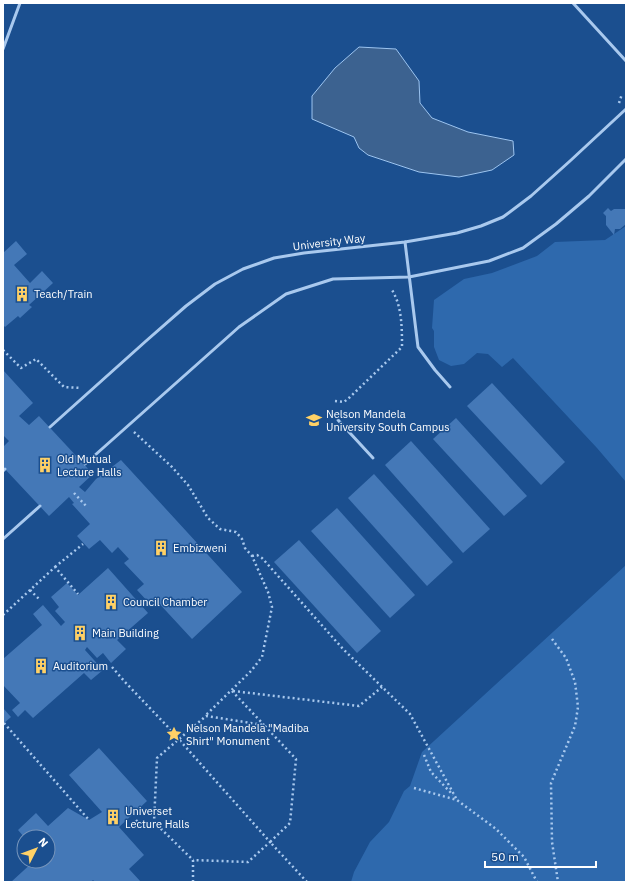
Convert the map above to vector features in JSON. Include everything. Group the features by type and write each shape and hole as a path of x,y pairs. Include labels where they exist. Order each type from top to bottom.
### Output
{"lane":[{"path":"3,49 20,3"},
{"path":"573,3 626,61"},
{"name":"University Way","path":"50,427 186,306 215,284 243,269 274,258 304,253 405,242 457,233 504,217 531,196 626,109"},
{"path":"85,464 239,327 286,294 333,279 409,277 489,261 523,248 556,224 589,196 626,159"},
{"path":"405,242 418,347 450,387"},
{"path":"338,420 373,458"},
{"path":"3,539 40,506"}],"path":[{"path":"335,401 344,402 402,347 401,324 396,297 392,290"},
{"path":"3,350 21,368 36,359 64,387 93,389"},
{"path":"128,426 172,467 188,485 208,518 220,530 236,532 242,539 245,548 252,556 268,592 272,607 262,657 232,691 206,716 157,758 154,822 192,860 193,882"},
{"path":"74,493 87,507"},
{"path":"3,615 55,567 83,544"},
{"path":"252,556 257,555 262,558 343,649 410,714 457,800"},
{"path":"55,567 78,594"},
{"path":"30,590 40,600"},
{"path":"552,639 566,658 575,682 578,707 575,726 551,784 552,842 558,882"},
{"path":"112,667 179,739 307,882"},
{"path":"232,691 359,706 382,687"},
{"path":"192,860 248,862 290,823 296,759 232,691"},
{"path":"206,716 264,725"},
{"path":"4,723 89,820"},
{"path":"424,755 431,772 457,800 496,829 524,857 538,882"},
{"path":"414,788 457,800"},
{"path":"136,820 142,826 154,822"}],"shaded area":[{"path":"359,47 396,49 419,81 420,103 432,118 468,132 513,141 514,155 492,170 459,177 419,172 368,155 359,148 354,137 312,119 312,96 335,68"},
{"path":"626,226 626,482 597,448 513,358 502,367 488,354 477,353 464,364 451,366 439,360 434,347 434,331 432,328 434,300 464,279 492,273 537,256 555,242 605,240"},
{"path":"626,565 626,882 351,882 354,872 370,842 389,822 404,791 410,786 422,752"}],"building":[{"path":"608,208 611,211 614,209 625,209 626,211 626,224 620,229 615,229 614,235 606,225 606,216 603,213"},
{"name":"Teach/Train","path":"16,241 27,254 14,265 30,283 42,271 53,283 29,305 32,307 20,318 18,316 5,327 3,325 3,253"},
{"name":"Embizweni","path":"3,370 33,403 19,416 29,425 39,416 93,474 79,487 85,492 96,479 121,460 242,592 192,639 155,599 150,604 137,590 144,584 124,563 129,559 118,547 112,553 100,540 89,549 77,536 90,524 72,504 74,503 69,497 49,516 3,467 3,447 9,441 3,435"},
{"path":"492,383 565,462 541,485 467,406"},
{"path":"456,418 527,496 504,516 433,439"},
{"path":"411,441 490,529 463,553 385,465"},
{"path":"374,474 453,562 427,586 348,498"},
{"path":"337,508 415,595 390,618 311,531"},
{"path":"299,540 381,631 357,653 274,562"},
{"path":"108,568 148,613 117,640 126,649 111,663 103,653 97,658 87,647 85,650 103,670 91,680 84,673 33,718 25,710 18,717 12,710 20,703 3,685 3,659 42,625 33,614 43,605 61,626 65,622 55,611 59,607 51,597 67,583 78,595"},
{"path":"3,708 11,717 3,724"},
{"name":"Universet Lecture Halls","path":"99,748 147,801 119,827 144,855 129,869 141,882 95,882 93,880 91,882 11,882 25,869 56,869 56,829 19,829 36,813 48,826 68,808 89,820 102,812 69,775"}],"place":[{"name":"Teach/Train","path":"22,294"},
{"name":"Nelson Mandela University South Campus","path":"314,420"},
{"name":"Old Mutual Lecture Halls","path":"45,465"},
{"name":"Embizweni","path":"161,548"},
{"name":"Council Chamber","path":"111,602"},
{"name":"Main Building","path":"80,633"},
{"name":"Auditorium","path":"41,666"},
{"name":"Nelson Mandela \"Madiba Shirt\" Monument","path":"174,734"},
{"name":"Universet Lecture Halls","path":"113,817"}]}
